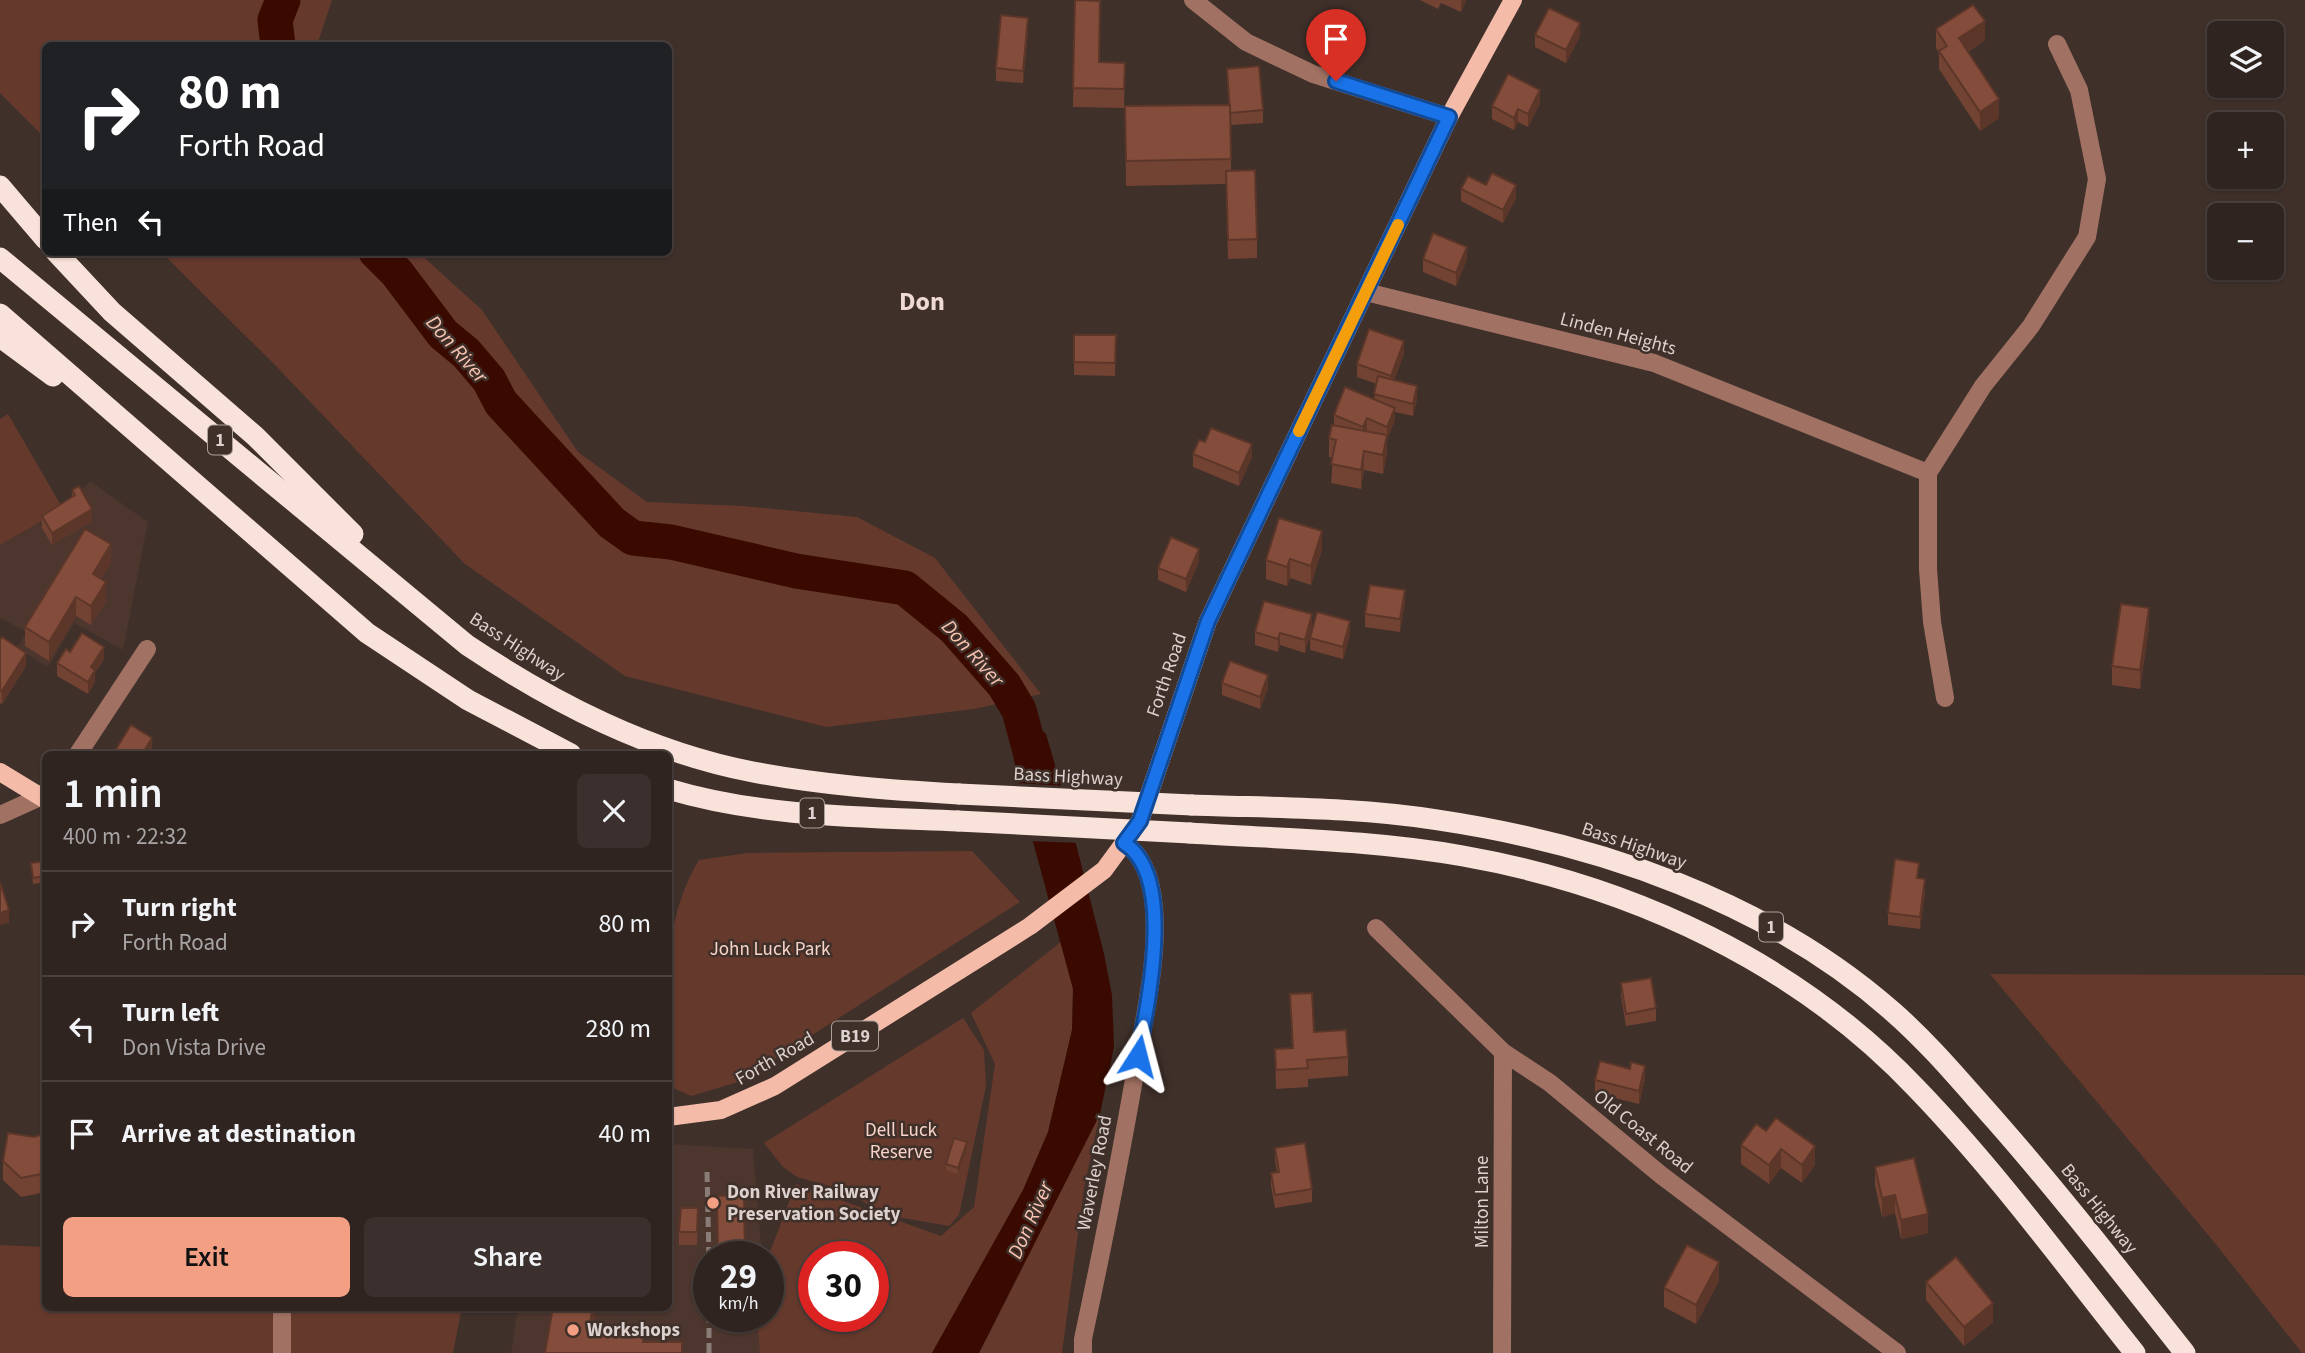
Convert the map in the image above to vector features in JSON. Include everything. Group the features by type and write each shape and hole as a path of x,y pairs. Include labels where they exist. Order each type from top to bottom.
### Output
{"highway":[{"path":"0,186 42,235"},
{"path":"60,256 112,312 255,436 441,623"},
{"name":"Bass Highway","path":"0,258 441,623 521,681 630,735 664,748 751,772 799,779 960,794 1383,814 1494,829 1545,841 1659,877 1726,904 1783,934 1844,974 1892,1011 1950,1068 2039,1171 2185,1353"},
{"name":"1","path":"0,314 367,633 468,700 564,751"},
{"path":"0,337 219,502"},
{"name":"1","path":"672,790 727,803 788,811 1382,845 1463,856 1597,891 1731,946 1782,976 1828,1009 1917,1088 1984,1166 2134,1353"}],"main road":[{"name":"Forth Road","path":"674,1114 736,1106 775,1086 1030,926 1104,870 1140,821 1208,621 1449,117 1513,0"},
{"path":"0,772 42,795"}],"street":[{"path":"1193,0 1246,41 1314,74 1449,117"},
{"path":"1945,698 1932,622 1928,569 1928,473 1983,386 2031,326 2087,237 2097,179 2079,90 2057,44"},
{"name":"Linden Heights","path":"1366,292 1654,363 1928,473"},
{"path":"80,751 147,649"},
{"path":"0,815 42,797"},
{"name":"Waverley Road","path":"1083,1353 1083,1339 1121,1158 1147,1006 1153,947 1154,910 1148,873 1133,849 1124,843"},
{"name":"Old Coast Road","path":"1376,928 1503,1052 1550,1083 1661,1175 1897,1353"},
{"name":"Milton Lane","path":"1502,1353 1503,1052"},
{"path":"282,1311 282,1353"}],"shaded area":[{"path":"90,481 148,522 123,650 74,623 48,667 17,648 27,632 0,618 0,545 63,509"},
{"name":"Don River Railway Preservation Society","path":"672,1144 753,1149 761,1241 693,1241 693,1332 768,1332 770,1353 511,1353 517,1311 672,1311"}],"green space":[{"path":"0,0 332,0 318,42 42,42 42,135 0,93"},
{"path":"165,256 422,256 482,310 578,452 647,502 743,506 857,517 935,558 1041,694 974,709 826,727 625,676 465,564 274,364"},
{"path":"8,414 63,509 0,545 0,419"},
{"name":"John Luck Park","path":"972,851 1020,902 767,1064 755,1077 691,1096 672,1087 672,936 677,913 699,860 747,853"},
{"path":"1062,941 1073,989 1072,1030 1048,1132 1023,1190 932,1353 760,1353 758,1332 784,1332 784,1241 774,1241 796,1184 941,1236 974,1207 995,1064 971,1013"},
{"path":"1990,974 2305,975 2305,1353 2302,1353 2214,1242"},
{"name":"Dell Luck Reserve","path":"963,1018 984,1050 986,1086 959,1215 949,1226 891,1216 837,1188 797,1177 783,1167 764,1143"},
{"path":"1100,1114 1084,1188 1062,1353 979,1353"},
{"path":"0,1245 42,1247 42,1311 461,1311 453,1353 0,1353"}],"water":[{"path":"1019,710 1046,734 1062,789 1104,954 1112,995 1114,1047 1100,1114 979,1353 932,1353 1023,1190 1048,1132 1072,1030 1073,989 1020,794 1010,736"}],"pier":[{"path":"1016,783 1065,786 1080,843 1029,841"}],"building":[{"path":"1075,0 1100,1 1099,62 1125,63 1124,89 1073,88"},
{"path":"1973,5 1985,21 1959,38 1999,99 1980,112 1939,51 1947,46 1936,29"},
{"path":"1549,8 1580,23 1566,50 1535,35"},
{"path":"1001,15 1028,18 1023,71 996,68"},
{"path":"1259,66 1263,110 1230,113 1227,69"},
{"path":"1508,74 1540,90 1528,114 1518,109 1514,118 1492,106"},
{"path":"1230,105 1231,159 1126,161 1125,106"},
{"path":"1255,170 1257,239 1228,240 1226,171"},
{"path":"1492,173 1516,185 1503,210 1461,189 1468,176 1486,185"},
{"path":"1433,233 1467,247 1456,273 1423,259"},
{"path":"1369,329 1404,341 1391,376 1357,364"},
{"path":"1074,335 1116,335 1115,363 1074,362"},
{"path":"1378,376 1417,386 1413,404 1374,394"},
{"path":"1345,387 1395,408 1387,427 1367,418 1363,427 1334,415"},
{"path":"1332,425 1387,435 1383,455 1364,451 1361,470 1331,464 1336,440 1329,438"},
{"path":"1211,428 1252,444 1239,473 1193,454 1199,440 1205,442"},
{"path":"79,486 92,509 52,533 42,516 75,495 72,490"},
{"path":"1279,518 1322,531 1311,566 1290,559 1287,567 1266,560"},
{"path":"85,529 111,544 93,574 106,582 91,606 76,597 49,642 25,627"},
{"path":"1171,537 1199,549 1186,579 1158,568"},
{"path":"1370,585 1405,590 1400,619 1365,614"},
{"path":"1264,601 1312,614 1305,640 1280,633 1278,639 1255,632"},
{"path":"2121,604 2149,608 2140,670 2112,666"},
{"path":"1317,612 1350,621 1343,647 1310,638"},
{"path":"82,633 104,647 91,667 95,670 88,682 57,663 66,649 70,652"},
{"path":"2,637 26,653 2,691 0,640"},
{"path":"1230,661 1268,675 1260,697 1222,683"},
{"path":"131,725 152,738 144,751 115,751"},
{"path":"1895,859 1919,863 1917,878 1925,879 1920,917 1888,913"},
{"path":"42,862 42,877 33,878 31,863"},
{"path":"0,882 9,910 0,913"},
{"path":"1651,978 1656,1008 1626,1014 1621,983"},
{"path":"1312,993 1314,1032 1346,1030 1348,1057 1307,1060 1308,1068 1276,1070 1275,1049 1293,1048 1290,994"},
{"path":"1600,1061 1630,1069 1631,1062 1645,1066 1639,1091 1595,1080"},
{"path":"1776,1118 1815,1146 1802,1165 1781,1149 1769,1165 1741,1145 1756,1124 1766,1131"},
{"path":"8,1133 34,1137 42,1134 42,1173 21,1178 3,1161"},
{"path":"954,1138 967,1142 958,1168 946,1164"},
{"path":"1305,1143 1312,1189 1275,1195 1271,1173 1279,1172 1275,1148"},
{"path":"1914,1158 1928,1214 1901,1220 1895,1195 1882,1198 1875,1167"},
{"path":"744,1195 745,1241 718,1241 717,1196"},
{"path":"681,1208 698,1208 697,1232 679,1232"},
{"path":"1687,1245 1719,1262 1696,1305 1664,1288"},
{"path":"1956,1257 1993,1303 1964,1327 1926,1282"},
{"path":"552,1311 592,1311 589,1327 644,1335 643,1342 682,1342 682,1353 545,1353"}],"waterway":[{"name":"Don River","path":"278,42 275,20 283,0"},
{"name":"Don River","path":"380,256 397,273 443,334 466,353 489,380 501,403 612,523 633,538 671,542 796,571 905,588 954,628 1004,685 1019,710 1031,755"}],"railway":[{"path":"707,1172 709,1241"},
{"path":"709,1332 709,1353"}],"slow traffic":[{"path":"1299,431 1398,225"}],"place":[{"name":"Don River Railway Preservation Society","path":"713,1203"},
{"name":"Workshops","path":"573,1330"}],"district":[{"name":"Don","path":"922,301"}],"route":[{"path":"1138,1056 1147,1006 1154,910 1148,873 1133,849 1124,843 1140,821 1208,621 1449,117 1336,81"}]}
